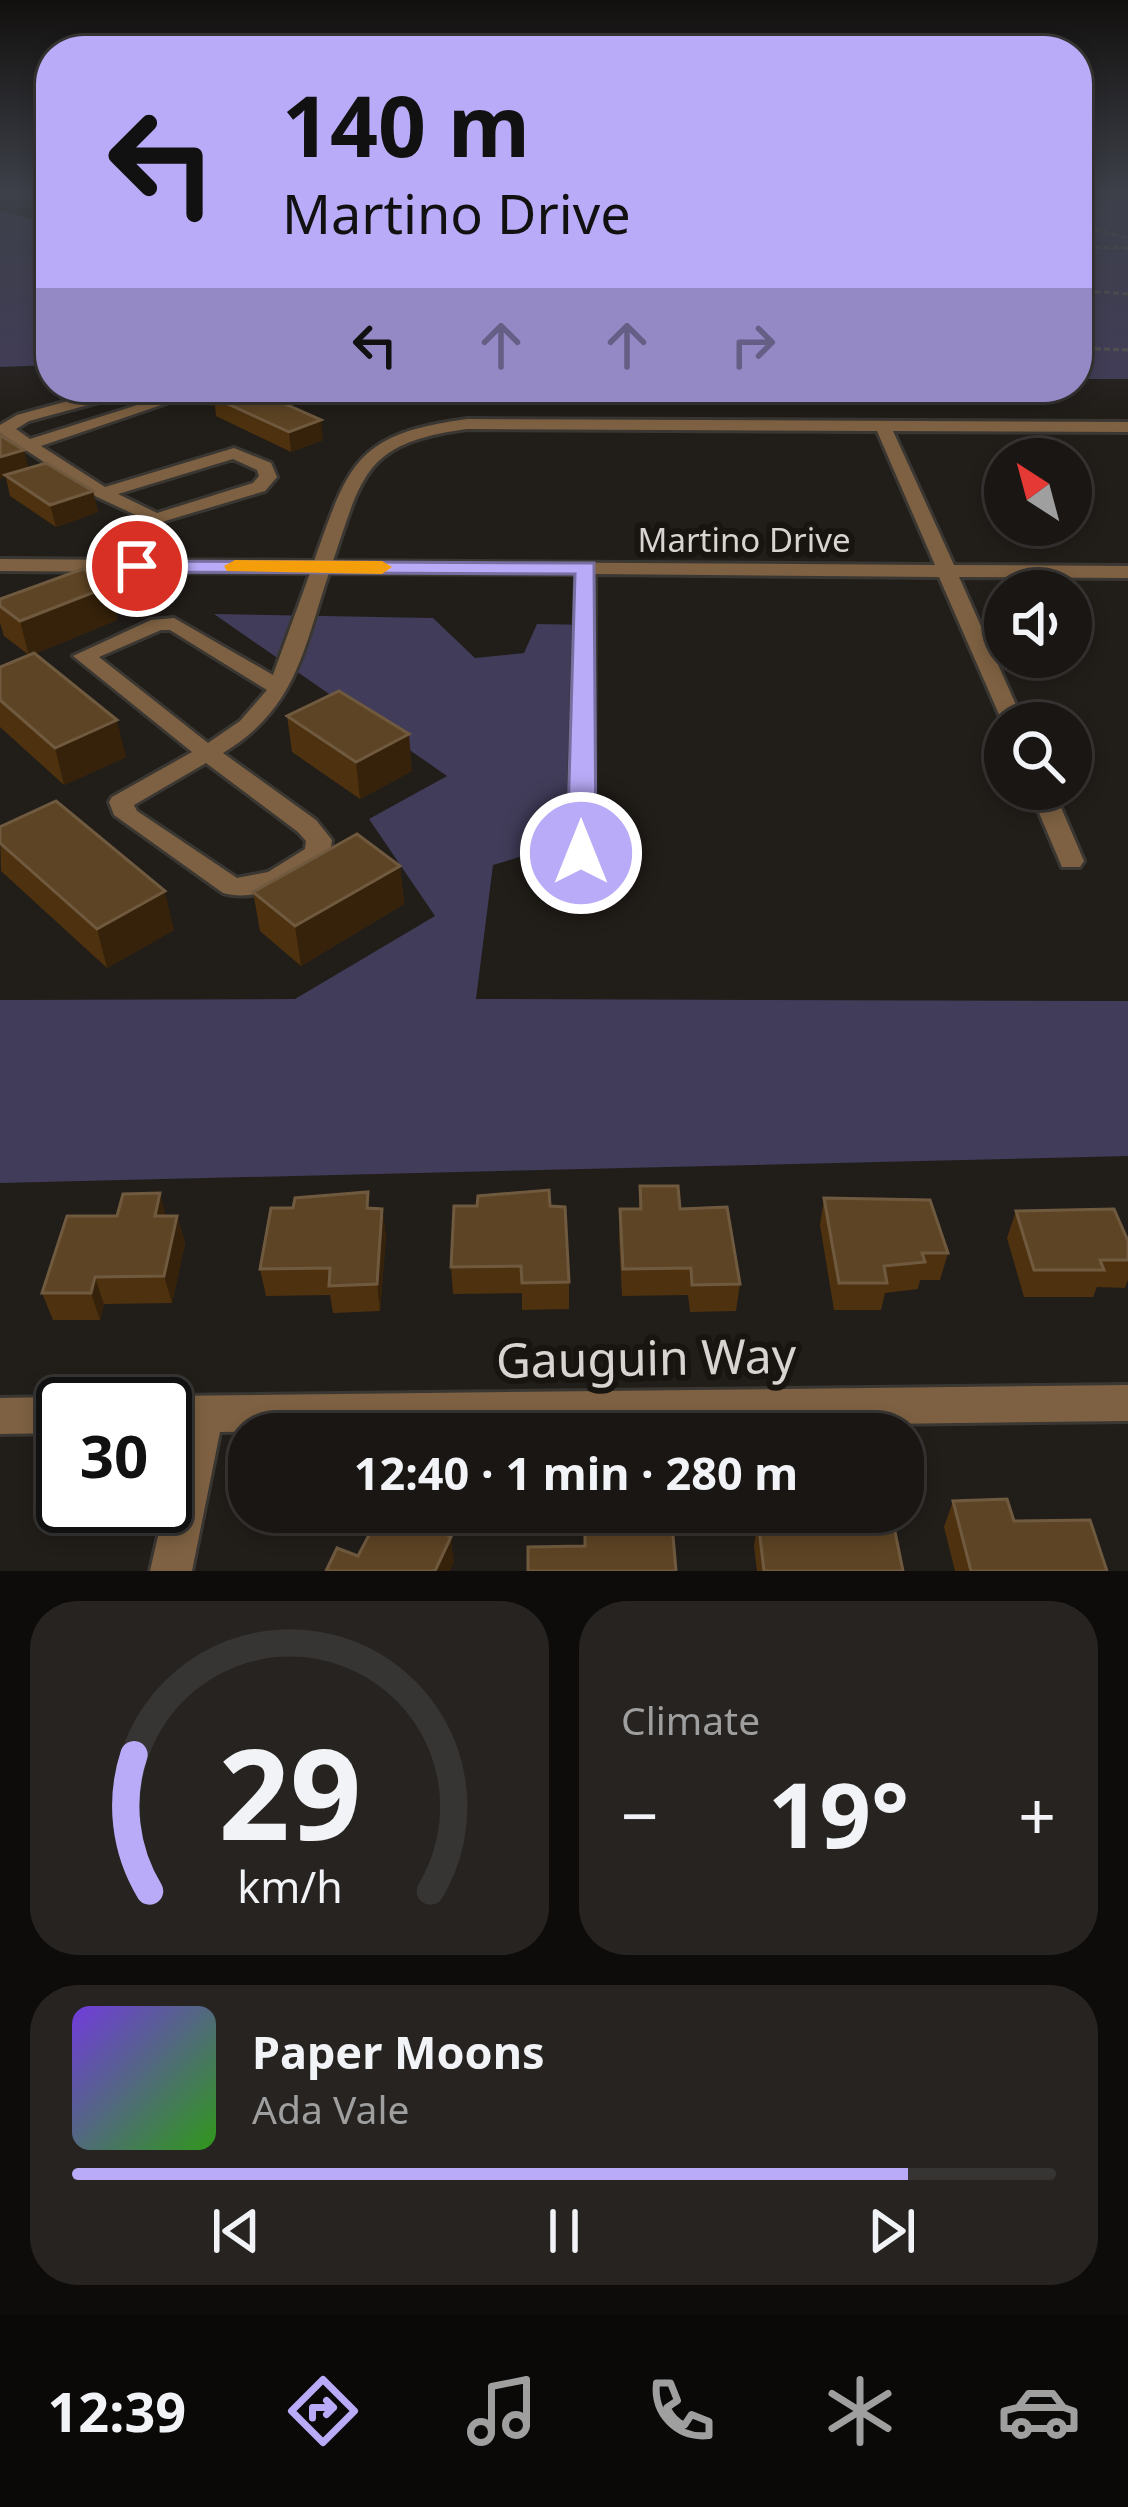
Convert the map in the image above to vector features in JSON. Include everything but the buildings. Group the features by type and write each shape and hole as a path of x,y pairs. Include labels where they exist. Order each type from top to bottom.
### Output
{"street":[{"path":"87,402 5,429 103,493 154,519 259,488 268,472 234,453 103,493"},
{"path":"28,445 158,402"},
{"path":"279,688 173,624 158,624 84,656 207,753 307,826 319,840 317,854 278,879 252,889 232,887 126,815 121,802 207,753 266,712 279,688 320,567 365,457 432,428 467,424 1128,427"},
{"path":"883,425 1004,702"},
{"path":"44,476 65,469"},
{"name":"Martino Drive","path":"0,565 1128,572"},
{"path":"581,853 586,568"},
{"path":"1050,810 1071,861"},
{"name":"Gauguin Way","path":"192,1413 1128,1403"},
{"path":"0,1416 36,1415"},
{"path":"171,1571 174,1533"}],"path":[{"path":"1092,291 1128,294"},
{"path":"1092,349 1128,350"}],"shaded area":[{"path":"0,265 36,265 36,366 0,367"},
{"path":"1092,265 1128,265 1128,379 1092,379"},
{"path":"214,614 433,618 475,658 524,653 537,624 591,625 593,835 493,865 476,999 1128,1001 1128,1156 0,1183 0,1000 295,999 435,916 369,819 447,776"}],"slow traffic":[{"path":"235,566 382,567"}],"route":[{"path":"137,566 586,568 581,636 581,853"}]}
